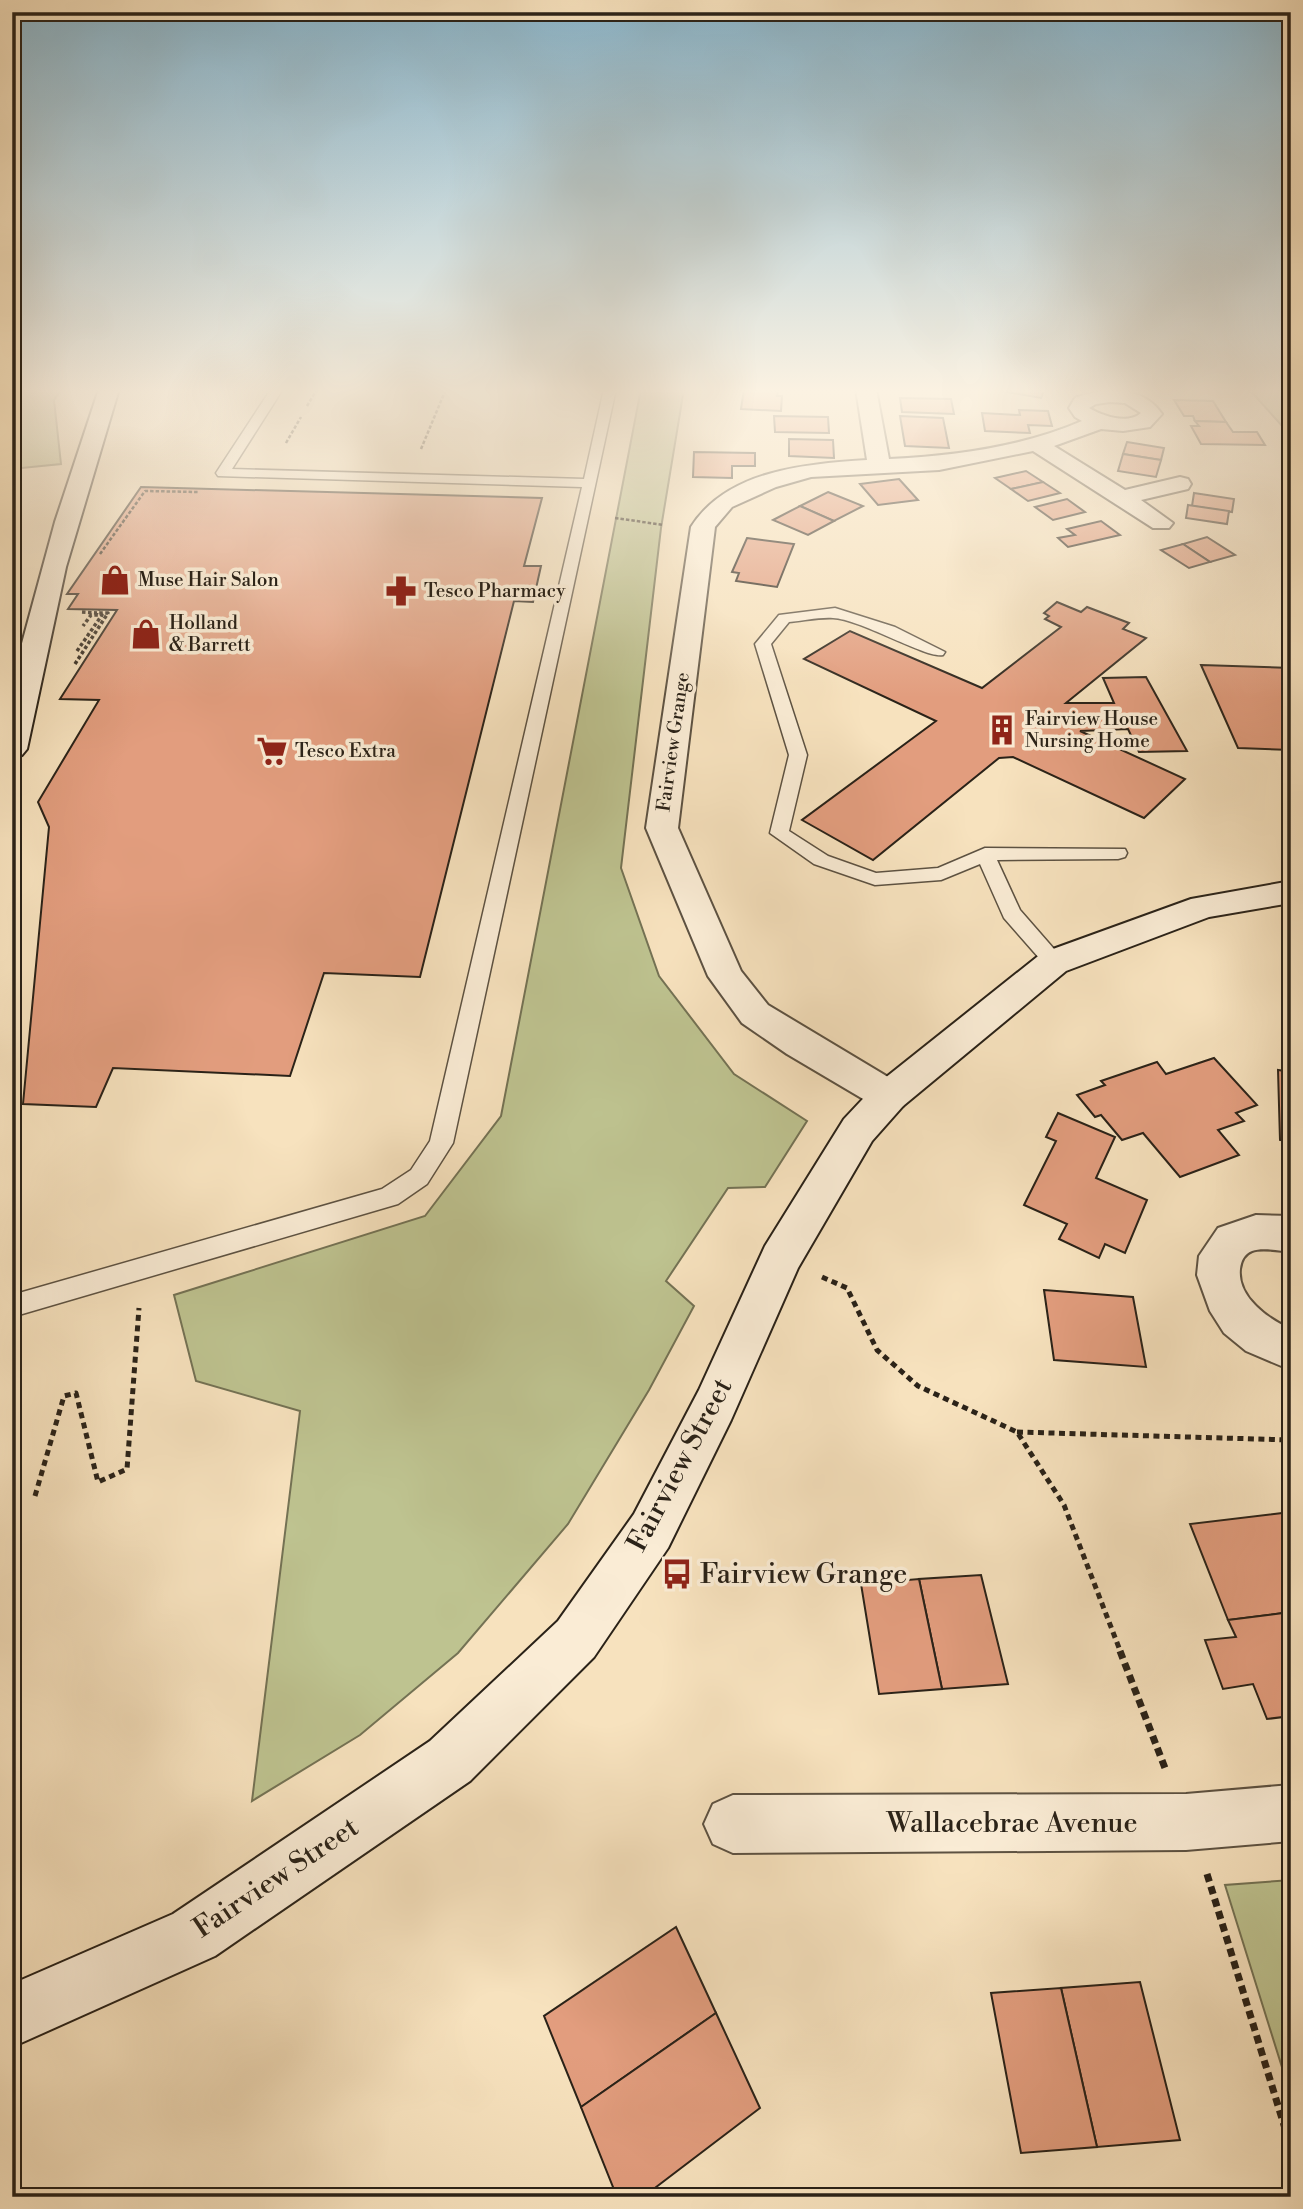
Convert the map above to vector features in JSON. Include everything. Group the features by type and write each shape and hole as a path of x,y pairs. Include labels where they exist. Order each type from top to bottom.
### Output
{"street":[{"path":"12,750 29,658 76,492"},
{"path":"703,527 711,514 724,502 746,492"},
{"path":"1117,492 1161,523"},
{"path":"1125,497 1146,492"},
{"name":"Fairview Grange","path":"703,527 662,828 726,976 755,1014 800,1044 889,1096"},
{"name":"Fairview Street","path":"12,2016 194,1935 450,1760 576,1639 651,1531 715,1405 780,1259 858,1130 889,1096 1054,962 1203,907 1291,892"},
{"path":"1291,1234 1252,1232 1237,1238 1225,1248 1218,1262 1217,1278 1227,1304 1247,1328 1266,1340 1291,1350"},
{"name":"Wallacebrae Avenue","path":"733,1824 1186,1822 1291,1813"}],"lane":[{"path":"12,1306 390,1197 419,1177 441,1143 588,492"},
{"path":"937,652 890,630 835,613 785,618 763,644 798,755 779,833 821,860 875,879 941,874 985,854 1118,853"},
{"path":"985,854 1010,913 1054,962"}],"path":[{"path":"97,558 144,492"},
{"path":"180,492 211,492"},
{"path":"583,517 625,519 648,522 648,525 703,527"},
{"path":"68,674 108,613 72,612"},
{"path":"69,664 102,615 91,615 77,634"},
{"path":"780,1259 847,1287 877,1349 918,1386 1017,1432 1291,1440"},
{"path":"35,1496 64,1396 75,1393 98,1482 127,1469 142,1269"},
{"path":"1017,1432 1064,1505 1213,1886 1291,2148"}],"green space":[{"path":"621,492 667,492 621,868 659,976 734,1074 807,1121 765,1187 728,1188 666,1281 694,1306 649,1390 568,1524 458,1653 360,1735 252,1801 300,1411 196,1381 174,1295 425,1216 501,1116"},
{"path":"1291,1880 1291,2096 1225,1885"}],"building":[{"name":"Tesco Extra","path":"137,492 326,492 542,498 524,566 541,566 533,602 514,601 420,977 324,973 290,1076 113,1068 96,1107 23,1104 49,827 38,802 99,700 60,699 117,610 68,609 78,594 67,594"},
{"path":"828,492 863,506 834,521 800,506"},
{"path":"867,492 911,492 918,500 878,505"},
{"path":"1015,492 1060,493 1028,501"},
{"path":"1194,493 1234,499 1232,512 1192,506"},
{"path":"1067,499 1085,512 1053,520 1035,507"},
{"path":"1188,505 1229,511 1227,524 1186,518"},
{"path":"800,506 834,521 808,535 773,520"},
{"path":"1101,521 1120,535 1068,547 1058,538 1075,535 1067,529"},
{"path":"1207,537 1235,555 1210,562 1183,544"},
{"path":"747,538 794,544 777,587 736,581 739,573 732,572"},
{"path":"1183,544 1210,562 1189,568 1161,550"},
{"name":"Fairview House Nursing Home","path":"1057,602 1081,612 1087,607 1129,623 1123,629 1146,638 1066,703 1114,703 1103,678 1146,677 1187,751 1139,752 1128,729 1080,731 1185,779 1144,818 1013,757 999,758 873,860 802,820 936,721 804,659 850,631 982,688 1061,627 1045,619 1049,616 1044,613"},
{"path":"1201,665 1291,668 1291,750 1238,748"},
{"path":"1284,1051 1291,1052 1291,1142 1280,1140 1278,1070 1285,1071"},
{"path":"1214,1058 1257,1105 1236,1113 1244,1121 1218,1130 1239,1155 1180,1177 1143,1133 1122,1140 1101,1115 1095,1117 1077,1095 1105,1085 1101,1081 1157,1062 1166,1074"},
{"path":"1058,1113 1115,1137 1096,1178 1147,1200 1125,1253 1105,1244 1099,1258 1059,1239 1067,1224 1024,1205 1056,1141 1046,1137"},
{"path":"1044,1290 1133,1297 1146,1367 1054,1360"},
{"path":"1291,1512 1291,1612 1228,1620 1190,1524"},
{"path":"981,1575 1008,1684 942,1689 919,1579"},
{"path":"919,1579 942,1689 879,1694 861,1584"},
{"path":"1291,1612 1291,1716 1267,1719 1253,1684 1223,1689 1205,1640 1236,1637 1228,1620"},
{"path":"676,1927 716,2013 581,2107 544,2016"},
{"path":"1140,1982 1180,2140 1097,2147 1061,1988"},
{"path":"1061,1988 1097,2147 1021,2153 991,1993"},
{"path":"716,2013 760,2108 643,2197 617,2197 581,2107"}],"place":[{"name":"Muse Hair Salon","path":"115,580"},
{"name":"Tesco Pharmacy","path":"401,591"},
{"name":"Holland & Barrett","path":"146,634"},
{"name":"Fairview House Nursing Home","path":"1002,730"},
{"name":"Tesco Extra","path":"272,751"},
{"name":"Fairview Grange","path":"677,1574"}]}
